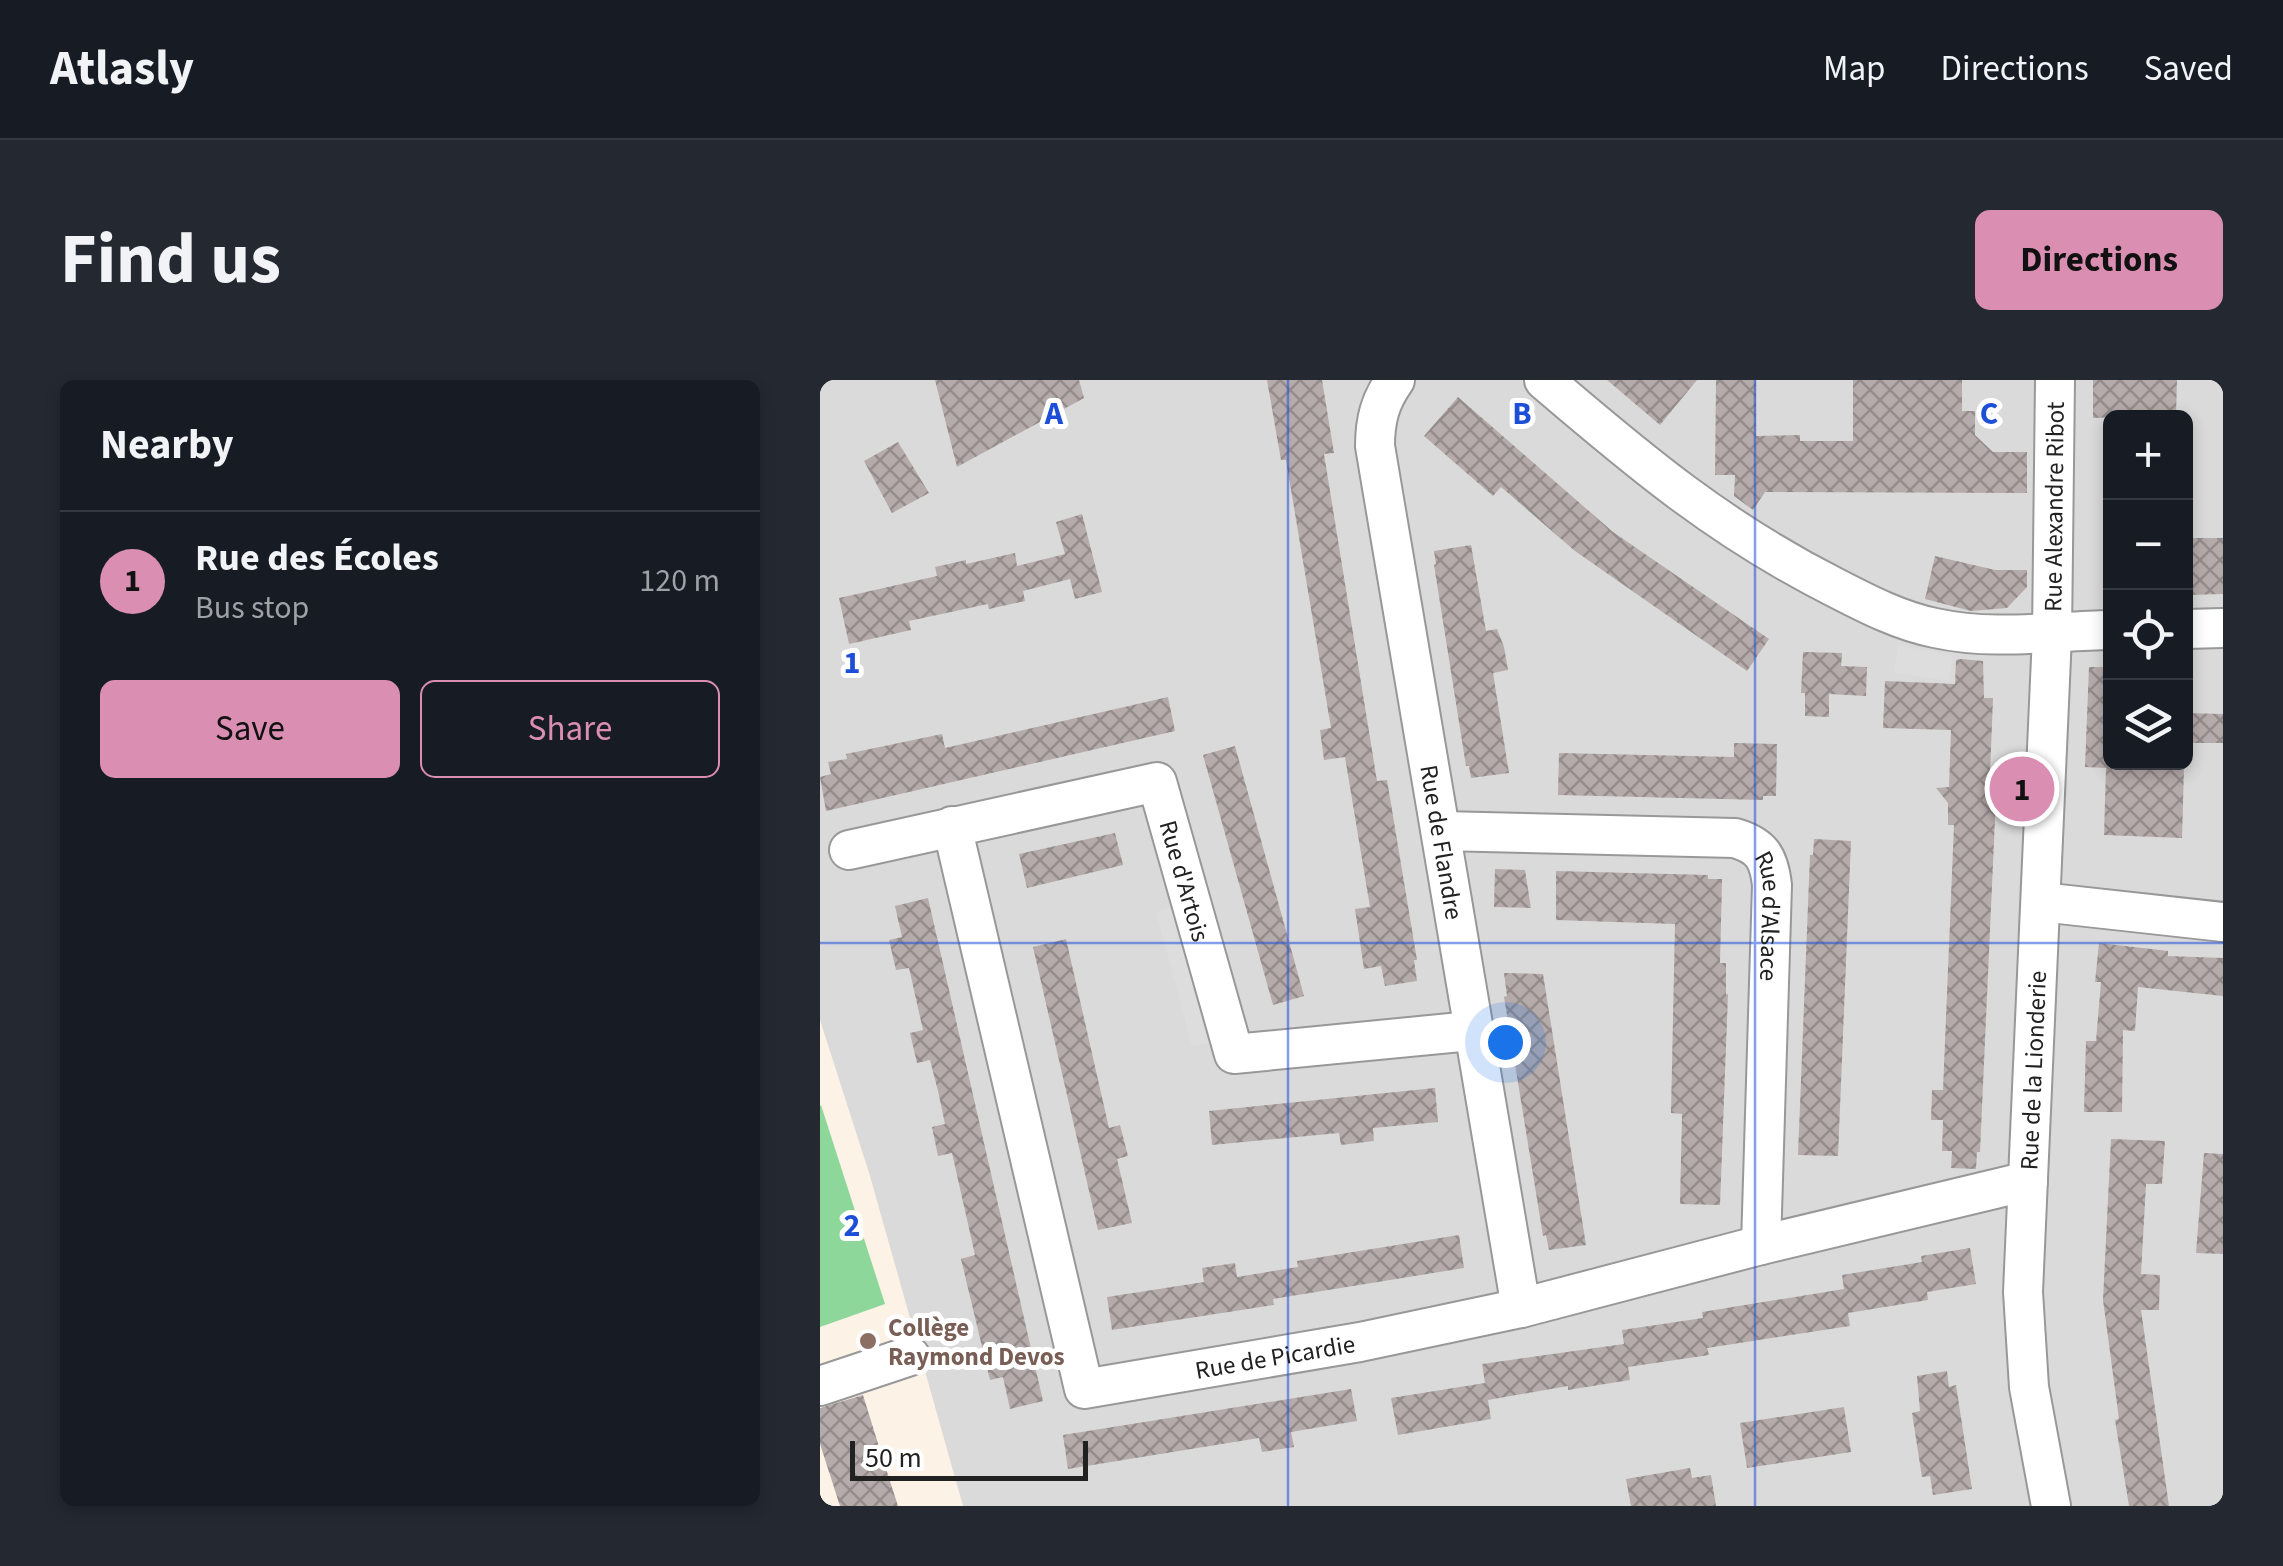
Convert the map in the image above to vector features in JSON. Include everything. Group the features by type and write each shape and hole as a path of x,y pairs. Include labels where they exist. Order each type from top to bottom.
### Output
{"street":[{"name":"Rue de Flandre","path":"1395,380 1380,406 1375,446 1520,1308"},
{"path":"1544,380 1693,504 1804,572 1909,622 1999,636 2103,630"},
{"name":"Rue Alexandre Ribot","path":"2052,634 2055,380"},
{"path":"2193,629 2223,628"},
{"name":"Rue de la Lionderie","path":"2051,1506 2024,1349 2022,1292 2052,634"},
{"name":"Rue d'Artois","path":"849,850 1157,782 1234,1054 1472,1031"},
{"name":"Rue de Picardie","path":"952,826 1084,1389 1360,1342 1520,1308 2028,1181"},
{"name":"Rue d'Alsace","path":"1441,831 1736,838 1763,852 1770,864 1772,884 1761,1245"},
{"path":"2041,902 2223,922"},
{"path":"820,1386 910,1356"}],"shaded area":[{"path":"820,380 2223,380 2223,1506 820,1506"},
{"path":"1898,645 1953,656 1949,681 1894,672"},
{"path":"1191,900 1230,1040 1192,1046 1156,912"},
{"name":"Collège Raymond Devos","path":"820,1020 870,1176 963,1506 820,1506"}],"green space":[{"path":"820,1106 885,1304 820,1327"}],"building":[{"path":"935,380 1079,380 1084,398 957,467"},
{"path":"1267,380 1322,380 1334,453 1324,454 1377,781 1387,780 1417,960 1417,981 1385,986 1381,966 1364,969 1355,909 1370,907 1345,757 1324,760 1320,730 1331,728 1286,460 1281,460"},
{"path":"1607,380 1697,380 1660,425"},
{"path":"1716,380 1756,380 1756,436 1800,435 1800,441 1853,441 1853,380 1962,380 1962,411 1975,411 1975,435 1993,452 2027,452 2027,493 1765,492 1753,510 1734,496 1735,475 1715,475"},
{"path":"2093,380 2177,380 2176,410 2103,410 2103,418 2093,418"},
{"path":"1458,397 1613,532 1769,639 1747,671 1575,551 1501,487 1493,496 1424,436"},
{"path":"898,442 929,493 892,513 864,461"},
{"path":"1082,514 1102,592 1075,599 1070,579 1023,591 1025,601 989,609 988,604 909,621 911,630 849,644 839,598 937,576 935,567 966,560 966,564 1015,553 1017,566 1065,554 1056,522"},
{"path":"2193,538 2223,538 2223,594 2193,595"},
{"path":"1471,545 1486,631 1497,629 1508,670 1493,673 1509,773 1471,778 1466,766 1434,551"},
{"path":"1935,556 1995,570 2027,570 2027,587 2007,608 1971,611 1925,599"},
{"path":"1803,652 1842,653 1841,666 1867,667 1866,696 1829,694 1829,717 1805,716 1805,693 1801,693"},
{"path":"1956,660 1983,661 1984,698 1993,698 1990,775 1997,775 1980,1152 1976,1169 1951,1168 1952,1151 1942,1151 1943,1120 1931,1120 1932,1090 1943,1090 1954,825 1948,825 1948,803 1936,788 1949,787 1951,730 1883,728 1885,681 1955,684"},
{"path":"2089,667 2103,667 2103,768 2085,767"},
{"path":"1168,697 1175,731 826,811 820,777 831,774 828,762 847,759 846,754 942,734 945,748"},
{"path":"2193,713 2223,714 2223,743 2193,743"},
{"path":"1734,743 1777,744 1776,796 1763,796 1763,800 1558,795 1559,753 1734,757"},
{"path":"1235,746 1304,996 1273,1005 1203,755"},
{"path":"2106,770 2184,770 2182,838 2104,835"},
{"path":"1115,833 1123,865 1027,888 1019,854"},
{"path":"1814,839 1851,841 1838,1156 1798,1155 1810,855"},
{"path":"1495,869 1525,870 1531,908 1494,907"},
{"path":"1556,871 1708,875 1708,879 1722,879 1720,963 1726,963 1728,994 1720,1205 1680,1204 1682,1114 1671,1113 1675,924 1556,920"},
{"path":"928,898 1043,1401 1010,1409 1003,1377 990,1380 961,1259 975,1255 952,1153 938,1156 932,1127 945,1124 930,1060 917,1063 910,1033 923,1030 909,968 896,970 889,940 902,937 895,906"},
{"path":"1066,939 1109,1128 1120,1125 1128,1156 1117,1159 1132,1223 1098,1230 1033,947"},
{"path":"2099,943 2168,951 2168,956 2223,958 2223,996 2138,987 2135,1031 2123,1030 2122,1112 2084,1112 2086,1041 2096,1041 2101,982 2095,982"},
{"path":"1504,973 1543,974 1586,1245 1549,1250 1546,1235 1543,1236 1504,997"},
{"path":"1435,1088 1438,1122 1373,1128 1374,1141 1341,1145 1339,1133 1212,1145 1209,1111"},
{"path":"2111,1139 2165,1141 2162,1184 2146,1184 2141,1274 2160,1275 2159,1310 2141,1310 2169,1506 2129,1506 2115,1420 2119,1419 2103,1300"},
{"path":"2204,1153 2223,1154 2223,1254 2196,1253"},
{"path":"1459,1235 1464,1268 1273,1299 1274,1305 1112,1330 1107,1297 1204,1282 1202,1268 1235,1263 1237,1277 1298,1267 1297,1261"},
{"path":"1970,1248 1976,1284 1927,1292 1928,1300 1848,1313 1850,1326 1707,1348 1709,1355 1628,1367 1630,1380 1488,1400 1491,1419 1398,1435 1391,1398 1485,1383 1482,1364 1624,1344 1622,1330 1703,1318 1702,1312 1844,1289 1842,1275 1922,1262 1921,1256"},
{"path":"1947,1371 1949,1387 1956,1385 1972,1489 1933,1495 1930,1476 1922,1477 1912,1413 1920,1411 1917,1376"},
{"path":"1351,1389 1357,1421 1291,1432 1294,1447 1262,1452 1259,1438 1068,1469 1063,1435"},
{"path":"863,1395 898,1506 840,1506 820,1444 820,1408"},
{"path":"1844,1407 1851,1452 1747,1468 1740,1423"},
{"path":"1690,1468 1692,1478 1711,1475 1716,1506 1631,1506 1626,1479"}],"place":[{"name":"Rue des Écoles","path":"2022,789"},
{"name":"Collège Raymond Devos","path":"868,1341"}]}
